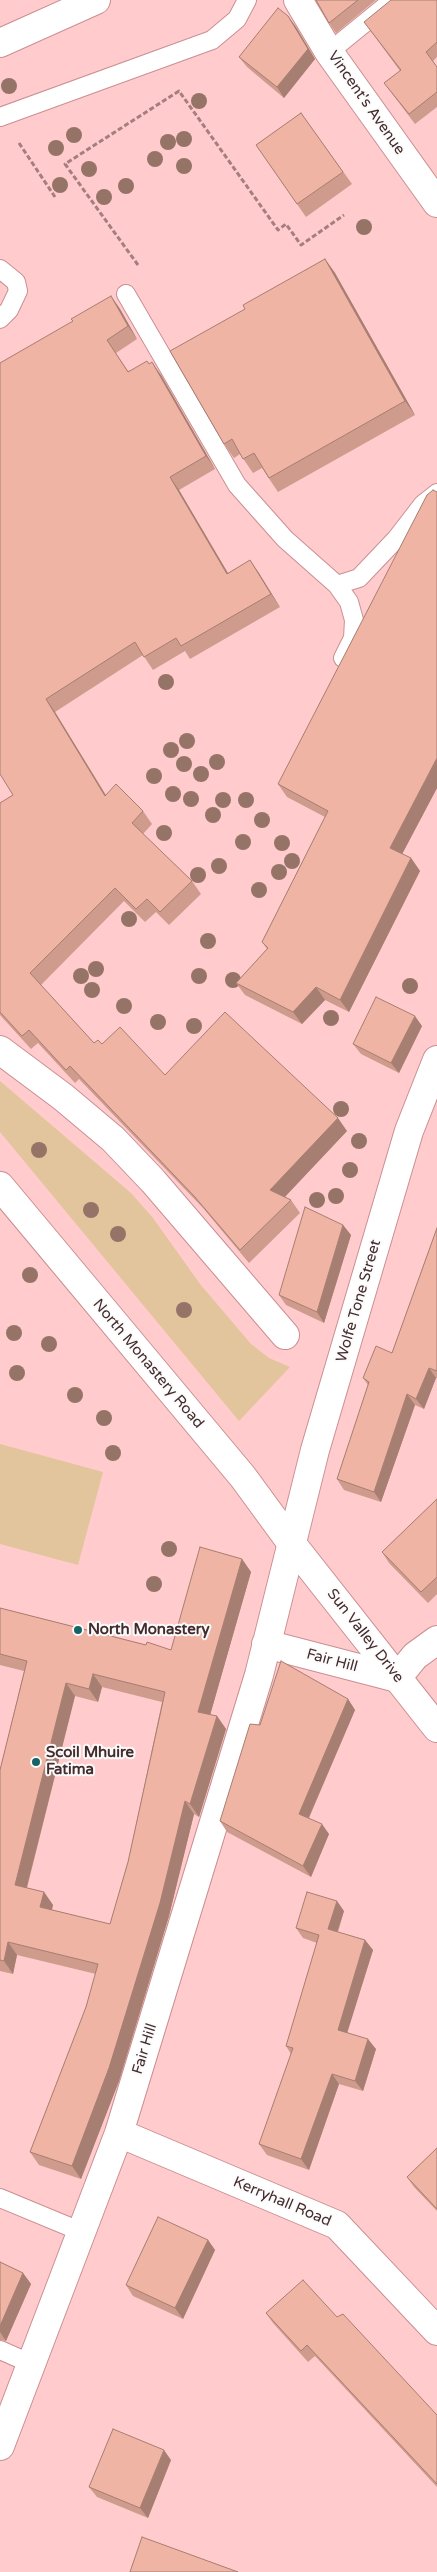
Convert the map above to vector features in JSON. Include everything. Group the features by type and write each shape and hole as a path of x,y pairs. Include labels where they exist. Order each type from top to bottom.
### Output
{"street":[{"path":"0,43 96,0"},
{"name":"Vincent's Avenue","path":"298,0 329,52 435,194"},
{"path":"0,1050 64,1096 113,1139 153,1181 285,1335"},
{"name":"Wolfe Tone Street","path":"292,1544 315,1450 409,1131 437,1060"},
{"name":"North Monastery Road","path":"0,1186 243,1477 292,1544"},
{"name":"Fair Hill","path":"0,2446 120,2134 217,1814 266,1644 292,1544"},
{"name":"Sun Valley Drive","path":"292,1544 437,1728"},
{"path":"397,1678 415,1656 437,1640"},
{"name":"Fair Hill","path":"266,1644 397,1678"},
{"name":"Kerryhall Road","path":"120,2134 336,2225 437,2332"}],"lane":[{"path":"3,116 212,40 237,19 247,0"},
{"path":"329,52 393,0"},
{"path":"0,269 16,282 18,290 9,310 0,319"},
{"path":"126,294 237,484 285,538 337,585 349,602 354,620 353,638 337,671"},
{"path":"337,585 359,578 396,539 423,504 437,493"},
{"path":"0,2198 82,2232"},
{"path":"0,2350 32,2364"}],"path":[{"path":"140,268 65,164 180,91 278,230 286,224 301,245 344,215"},
{"path":"3,116 23,151 55,197"}],"shaded area":[{"path":"0,1081 131,1193 153,1218 200,1284 251,1344 269,1358 290,1367 239,1421 0,1132"},
{"path":"0,1444 103,1472 78,1565 0,1544"}],"building":[{"path":"316,0 358,0 329,23"},
{"path":"391,0 437,0 437,42 426,52 437,67 437,92 409,114 384,83 401,70 364,22"},
{"path":"278,8 288,16 308,49 277,87 239,57"},
{"path":"301,113 343,172 297,204 256,145"},
{"path":"325,259 405,401 269,478 254,453 243,459 232,439 224,444 170,351 245,309 243,305"},
{"path":"111,296 128,326 107,340 128,372 147,361 149,364 152,362 206,456 170,477 227,574 250,560 271,594 181,646 176,638 144,657 135,642 46,699 105,796 116,784 143,811 132,823 192,881 160,912 147,899 136,909 115,888 30,973 94,1043 98,1040 102,1044 120,1027 165,1075 225,1012 338,1118 270,1190 291,1200 240,1250 194,1196 70,1066 66,1070 29,1030 22,1036 0,1012 0,803 13,795 0,774 0,363 73,321 71,319"},
{"path":"433,490 437,492 437,758 390,848 411,858 340,1000 316,987 293,1012 236,983 268,948 262,942 328,811 278,784 427,495"},
{"path":"376,997 415,1016 391,1063 353,1044"},
{"path":"305,1207 343,1225 317,1312 279,1295"},
{"path":"437,1228 437,1371 429,1368 416,1399 407,1394 374,1492 337,1479 369,1382 363,1378 376,1346 392,1353"},
{"path":"437,1499 437,1577 421,1592 382,1552"},
{"path":"200,1547 242,1559 198,1712 217,1716 190,1804 185,1801 160,1903 109,2068 72,2166 30,2152 86,2007 98,1964 8,1942 4,1961 0,1960 0,1770 27,1661 0,1654 0,1608 146,1645 147,1642 171,1650","holes":["93,1674 165,1692 128,1862 110,1924 40,1907 44,1892 15,1885 66,1683 89,1689"]},
{"path":"281,1661 348,1699 299,1814 322,1824 303,1866 220,1821 250,1724 260,1725"},
{"path":"307,1892 337,1901 328,1929 365,1940 338,2030 368,2039 355,2081 332,2074 301,2159 259,2144 293,2048 286,2046 319,1935 296,1928"},
{"path":"437,2148 437,2209 407,2177"},
{"path":"158,2217 208,2240 175,2308 126,2285"},
{"path":"0,2262 23,2273 0,2326"},
{"path":"303,2280 337,2317 343,2314 437,2415 437,2484 307,2345 301,2351 266,2313"},
{"path":"113,2429 164,2450 140,2508 89,2487"},
{"path":"142,2537 238,2572 130,2572"}],"place":[{"name":"North Monastery","path":"78,1630"},
{"name":"Scoil Mhuire Fatima","path":"36,1762"}]}
